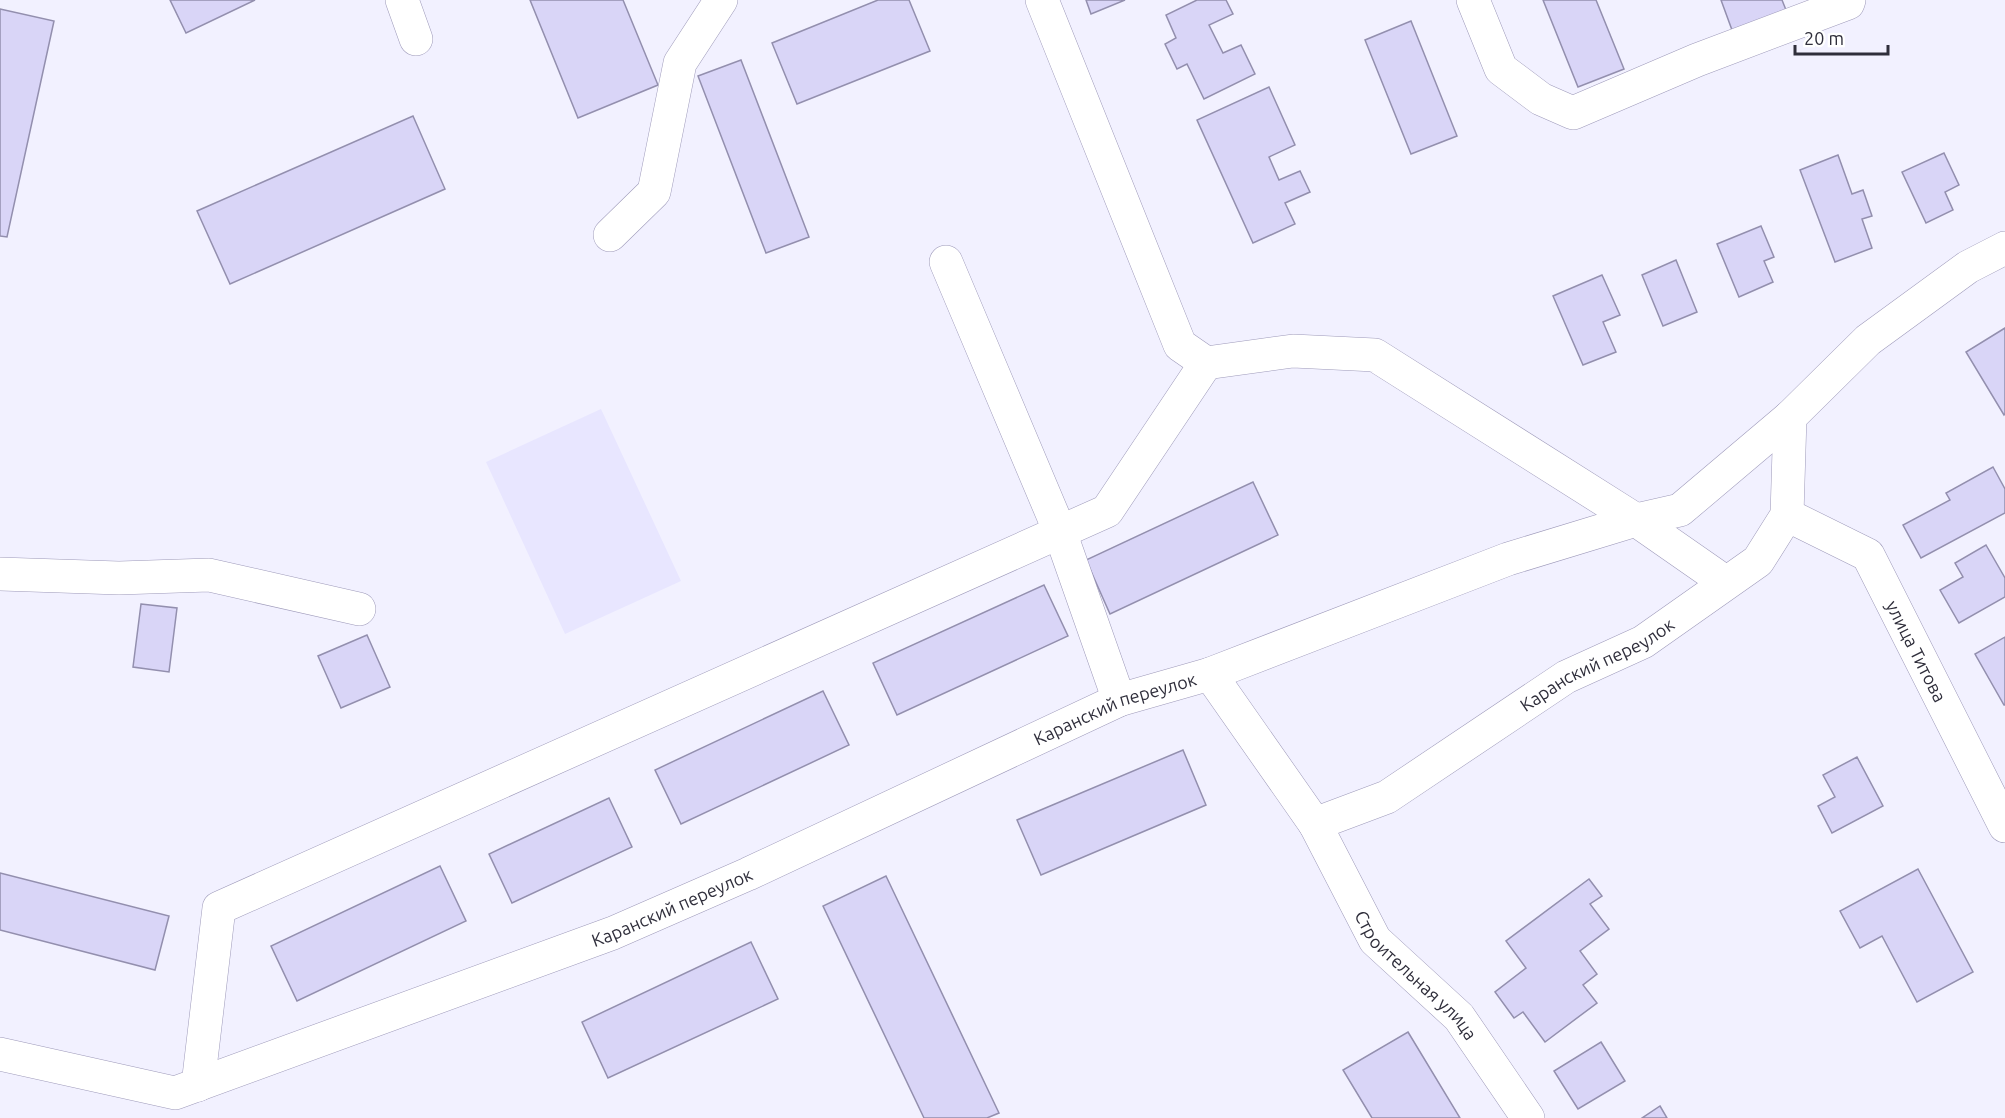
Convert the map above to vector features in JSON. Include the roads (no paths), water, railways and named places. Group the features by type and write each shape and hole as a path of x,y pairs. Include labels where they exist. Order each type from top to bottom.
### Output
{"street":[{"path":"402,0 416,39"},
{"path":"610,236 654,192 680,63 721,0"},
{"path":"1042,0 1180,345 1206,363 1293,351 1375,355 1636,520 1725,582"},
{"path":"1473,0 1501,69 1540,99 1573,113 1697,60 1848,3 1849,0"},
{"path":"1210,674 1508,559 1636,520 1680,510 1790,417 1868,340 1968,267 2005,248"},
{"path":"946,262 1060,532 1119,700"},
{"path":"198,1085 219,908 1107,511 1206,363"},
{"path":"1788,515 1790,417"},
{"name":"Каранский переулок","path":"0,1054 175,1093 613,933 748,874 1119,700 1210,674 1315,824 1387,797 1566,677 1643,642 1725,582 1758,561 1788,515"},
{"name":"улица Титова","path":"1788,515 1868,555 2005,826"},
{"path":"0,574 119,578 209,575 359,609"},
{"name":"Строительная улица","path":"1315,824 1375,940 1459,1017 1528,1118"}]}
